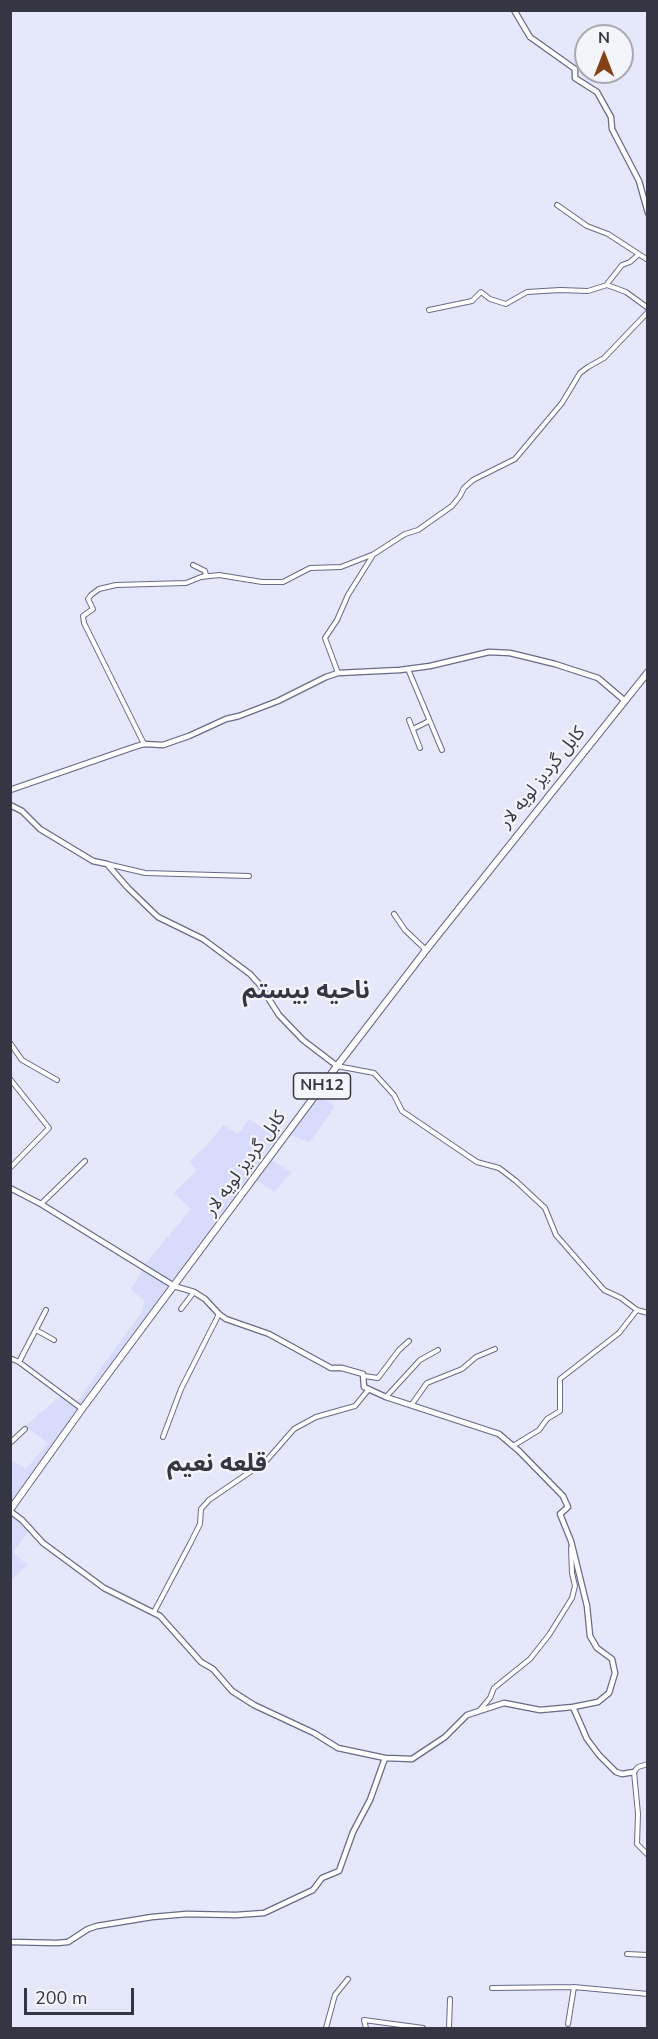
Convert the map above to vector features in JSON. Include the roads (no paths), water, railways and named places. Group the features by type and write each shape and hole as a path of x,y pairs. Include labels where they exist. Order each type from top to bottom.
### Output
{"highway":[{"name":"کابل گردیز لویه لار","path":"10,1511 82,1409 337,1066 426,950 648,672"}],"street":[{"path":"514,10 530,37 575,69 575,78 597,92 611,117 612,129 639,181 648,213"},
{"path":"557,205 587,226 608,234 648,260"},
{"path":"429,310 472,301 481,292 490,299 506,304 527,292 588,291 607,285 622,265 631,262 638,255"},
{"path":"201,577 219,575 262,582 283,582 310,568 341,567 374,554 405,534 418,530 452,506 464,488 473,480 515,459 562,403 580,374 604,358 648,310 626,292 607,285"},
{"path":"338,673 325,638 374,554"},
{"path":"144,744 84,624 83,616 93,609 88,599 99,589 116,585 186,583 206,575 205,571 193,565"},
{"path":"10,790 144,744 163,745 189,736 226,719 278,701 299,689 338,673 408,669 489,652 510,652 598,678 625,701"},
{"path":"408,669 442,750"},
{"path":"409,720 420,748"},
{"path":"413,729 429,721"},
{"path":"10,805 22,811 40,829 87,858 107,864 145,873 249,876"},
{"path":"107,864 158,917 203,939 250,974 266,993 279,1015 303,1040 337,1066 374,1073 394,1095 402,1111 477,1162 499,1168 516,1181 545,1208 556,1235 603,1290 621,1298 637,1310 648,1313"},
{"path":"394,914 405,930 426,950"},
{"path":"10,1043 22,1060 57,1080"},
{"path":"10,1079 49,1128 10,1168"},
{"path":"41,1204 85,1161"},
{"path":"10,1188 41,1204 174,1286 194,1292 205,1299 219,1314 249,1328 269,1334 330,1368 342,1368 363,1374 364,1377 378,1378 399,1350 410,1341"},
{"path":"181,1309 194,1292"},
{"path":"19,1362 46,1310"},
{"path":"513,1446 539,1430 547,1419 560,1411 560,1378 619,1332 637,1310"},
{"path":"163,1437 181,1389 219,1314"},
{"path":"36,1330 54,1340"},
{"path":"412,1404 427,1383 462,1369 476,1357 495,1349"},
{"path":"386,1397 420,1360 438,1350"},
{"path":"10,1358 19,1362 82,1409"},
{"path":"10,1511 22,1520 43,1543 104,1588 160,1616 201,1662 213,1669 232,1691 254,1705 315,1733 338,1748 386,1758 412,1759 445,1737 467,1715 479,1711 504,1704 540,1710 598,1702 609,1693 615,1673 612,1659 597,1648 590,1636 587,1606 571,1541 560,1514 568,1507 563,1496 499,1434 412,1404 401,1403 364,1388 364,1377"},
{"path":"154,1612 200,1524 201,1509 209,1500 266,1461 294,1428 316,1417 355,1406 369,1389"},
{"path":"10,1443 25,1428"},
{"path":"479,1711 494,1689 530,1659 549,1635 572,1598 575,1586 572,1573 571,1541"},
{"path":"573,1707 587,1740 616,1772 622,1774 634,1772 638,1767 648,1764"},
{"path":"10,1942 68,1942 97,1926 152,1917 264,1913 313,1890 319,1880 339,1871 356,1823 370,1800 386,1758"},
{"path":"634,1772 638,1844 648,1855"},
{"path":"627,1954 648,1955"},
{"path":"326,2028 335,1995 348,1979"},
{"path":"492,1988 574,1987 648,1994"},
{"path":"568,2024 574,1987"},
{"path":"449,2028 450,1999"},
{"path":"366,2028 364,2020 423,2028"}],"district":[{"name":"ناحیه بیستم","path":"306,992"},
{"name":"قلعه نعيم","path":"217,1465"}]}
